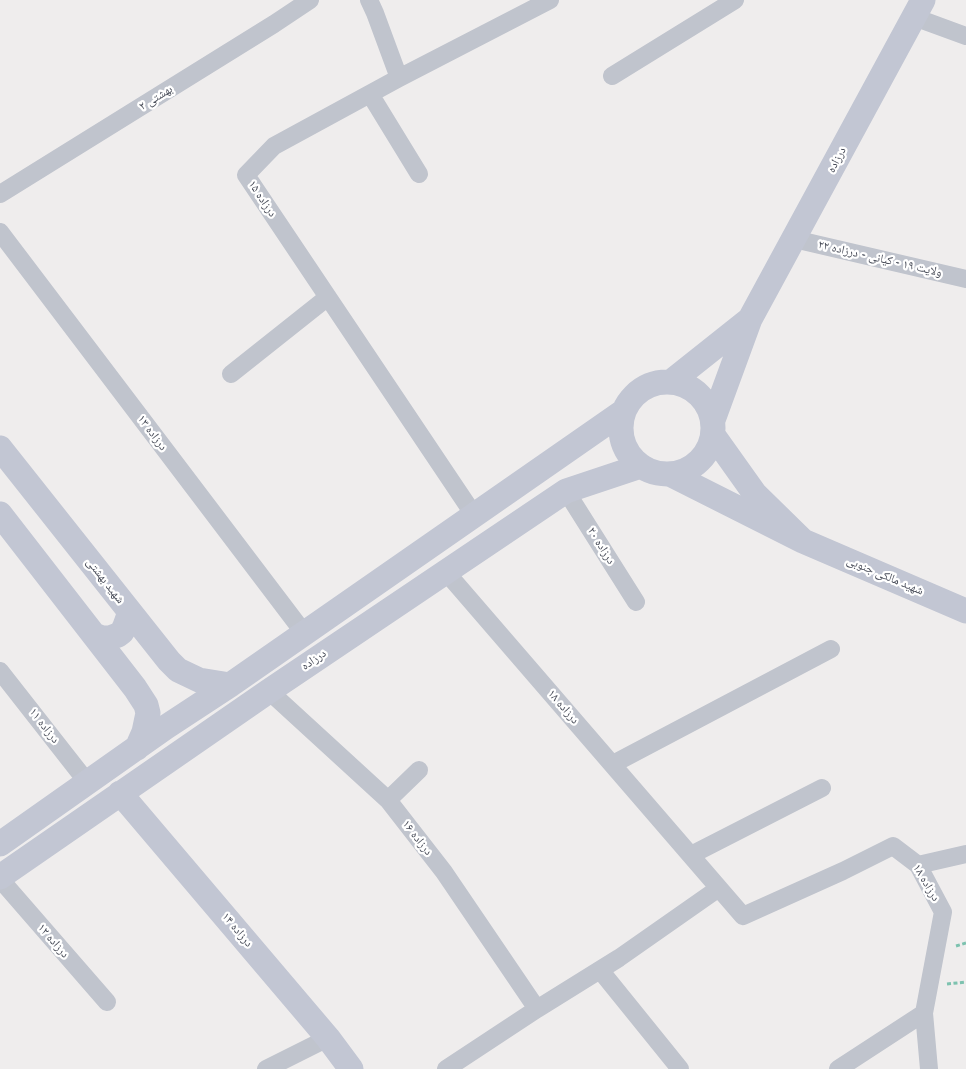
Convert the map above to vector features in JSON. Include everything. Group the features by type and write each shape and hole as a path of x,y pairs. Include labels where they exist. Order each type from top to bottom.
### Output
{"main road":[{"name":"درزاده","path":"750,319 919,8"},
{"path":"672,382 750,319"},
{"path":"750,319 713,428 708,450 698,462 685,471 670,474 655,473 641,466 629,455 622,441 620,426 624,411 632,398 643,388 657,382 672,382 687,386 699,394 708,406 713,428 755,494 803,540"},
{"path":"0,844 624,411"},
{"name":"شهید بهشتی","path":"0,448 178,670 199,680 230,685"},
{"name":"درزاده","path":"0,878 269,691 566,491 641,466"},
{"name":"شهید مالکی جنوبی","path":"670,474 803,540 960,603"},
{"path":"0,514 146,704 148,713 144,732 137,748"},
{"path":"94,635 102,638 118,635 126,626 130,612"},
{"name":"درزاده ۱۴","path":"120,793 328,1038 351,1069"}],"street":[{"name":"بهشتی ۲","path":"0,194 310,0"},
{"path":"369,0 399,78"},
{"name":"درزاده ۱۵","path":"474,515 246,175 274,146 399,78 550,0"},
{"path":"612,76 735,0"},
{"path":"919,8 966,36"},
{"path":"370,94 420,174"},
{"name":"درزاده ۱۳","path":"0,232 304,633"},
{"name":"ولایت ۱۹ - کیانی - درزاده ۲۲","path":"794,239 966,279"},
{"path":"231,374 328,297"},
{"name":"درزاده ۲۰","path":"566,491 636,602"},
{"name":"درزاده ۱۸","path":"446,572 743,916 843,872 893,846 918,865 943,912 924,1013 929,1069"},
{"path":"613,764 831,649"},
{"name":"درزاده ۱۱","path":"0,671 88,782"},
{"name":"درزاده ۱۶","path":"269,691 388,800 444,872 537,1009"},
{"path":"388,800 419,770"},
{"path":"691,855 822,788"},
{"path":"918,865 966,854"},
{"name":"درزاده ۱۲","path":"0,878 107,1002"},
{"path":"446,1069 600,970 720,888"},
{"path":"600,970 680,1069"},
{"path":"838,1069 924,1013"},
{"path":"266,1069 328,1038"}]}
